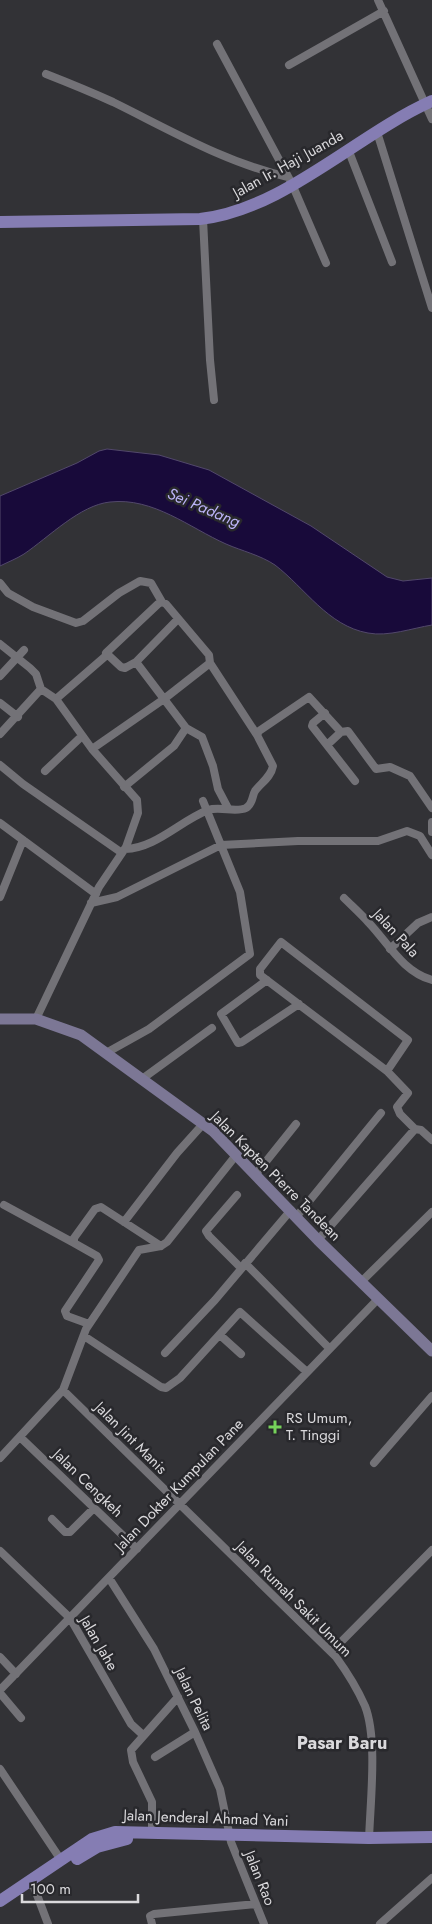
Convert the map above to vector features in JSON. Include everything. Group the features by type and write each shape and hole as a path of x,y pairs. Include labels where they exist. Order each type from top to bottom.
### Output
{"main road":[{"name":"Jalan Ir. Haji Juanda","path":"0,222 203,219 245,209 290,180 428,103"},
{"name":"Jalan Kapten Pierre Tandean","path":"0,1019 36,1019 72,1030 204,1123 237,1154 318,1240 432,1351"},
{"name":"Jalan Jenderal Ahmad Yani","path":"0,1908 18,1892 92,1839 115,1832 152,1832 230,1839"},
{"name":"Jalan Jenderal Ahmad Yani","path":"369,1841 432,1837"},
{"name":"Jalan Jenderal Ahmad Yani","path":"0,1901 34,1887 84,1854 117,1840 139,1838 369,1841 432,1845"}],"street":[{"path":"378,0 428,103 432,119"},
{"path":"289,64 384,11"},
{"path":"217,44 290,180 326,263"},
{"path":"46,74 112,102 186,140 290,180"},
{"path":"377,132 432,308"},
{"path":"348,149 392,262"},
{"path":"203,219 210,360 214,400"},
{"path":"0,583 8,594 70,622 83,621 119,593 140,581 151,583 162,602 209,655 210,664 257,735 273,766 272,771 254,793 249,805 245,809 228,808 206,811 145,846 124,851 24,784 0,765"},
{"path":"56,699 108,654 108,649 162,602"},
{"path":"108,654 120,668 125,668 136,662 178,619"},
{"path":"0,644 36,674 41,689 56,699 92,749 137,800 138,813 124,851 91,903 36,1019"},
{"path":"0,676 24,650"},
{"path":"136,662 186,728 202,737 213,766 218,789 228,808"},
{"path":"92,749 164,699 210,664"},
{"path":"0,734 9,723 18,717 41,689"},
{"path":"257,735 310,697 341,732"},
{"path":"0,703 18,717"},
{"path":"325,713 312,725 355,781"},
{"path":"124,787 174,746 186,728"},
{"path":"327,745 341,732 348,731 376,769 390,767 410,776 431,804"},
{"path":"45,770 82,736"},
{"path":"106,1053 149,1029 232,970 250,954 243,904 203,802"},
{"path":"432,822 432,832"},
{"path":"0,823 96,894"},
{"path":"91,903 117,896 221,845 298,841 378,841 407,831 416,832 432,855"},
{"path":"0,897 23,840"},
{"name":"Jalan Pala","path":"344,898 369,922 390,949 415,973 432,980"},
{"path":"390,949 418,923 432,916"},
{"path":"387,1071 408,1040 282,942 260,969 260,975 387,1071 408,1093 396,1107 400,1114 416,1129 422,1130 432,1140"},
{"path":"267,980 221,1014 238,1043 299,1004"},
{"path":"142,1078 212,1028"},
{"path":"165,1353 215,1300 243,1266 294,1213 381,1113"},
{"path":"124,1222 177,1154 204,1123"},
{"path":"256,1174 296,1124"},
{"path":"318,1240 416,1129"},
{"path":"0,1458 63,1390 89,1324 139,1250 161,1246 177,1231 237,1154"},
{"path":"237,1195 207,1228 206,1234 243,1266 329,1348"},
{"path":"4,1205 98,1257 65,1311 69,1317 89,1324"},
{"path":"74,1243 74,1238 97,1207 101,1207 161,1246"},
{"path":"361,1282 432,1212"},
{"name":"Jalan Dokter Kumpulan Pane","path":"0,1692 378,1299"},
{"path":"84,1336 160,1387 166,1388 180,1378 240,1312 307,1372"},
{"path":"220,1335 240,1354"},
{"name":"Jalan Jint Manis","path":"63,1390 180,1505"},
{"path":"374,1463 432,1396"},
{"name":"Jalan Cengkeh","path":"20,1437 137,1550"},
{"name":"Jalan Rumah Sakit Umum","path":"180,1505 331,1652 350,1676 365,1708 371,1743 369,1841"},
{"path":"52,1519 65,1532 70,1532 94,1508"},
{"path":"331,1652 432,1550"},
{"name":"Jalan Jahe","path":"0,1551 70,1618 131,1724 143,1735"},
{"name":"Jalan Pelita","path":"109,1578 154,1649 196,1732 220,1789 230,1839"},
{"path":"0,1657 16,1674"},
{"path":"0,1692 21,1718"},
{"path":"152,1832 152,1802 131,1754 135,1744 178,1697"},
{"path":"155,1757 196,1732"},
{"path":"0,1769 62,1860"},
{"name":"Jalan Rao","path":"230,1839 264,1924"},
{"path":"380,1924 432,1878"},
{"path":"34,1887 48,1924"},
{"path":"152,1924 150,1916 154,1914 256,1904"}],"water":[{"name":"Sei Padang","path":"107,449 159,455 209,470 311,526 387,577 403,581 432,578 432,625 384,634 368,633 354,629 341,623 329,614 275,565 226,544 171,515 141,504 110,502 87,509 76,515 24,554 0,566 0,496"}],"place":[{"name":"RS Umum, T. Tinggi","path":"275,1427"}],"district":[{"name":"Pasar Baru","path":"342,1743"}]}
